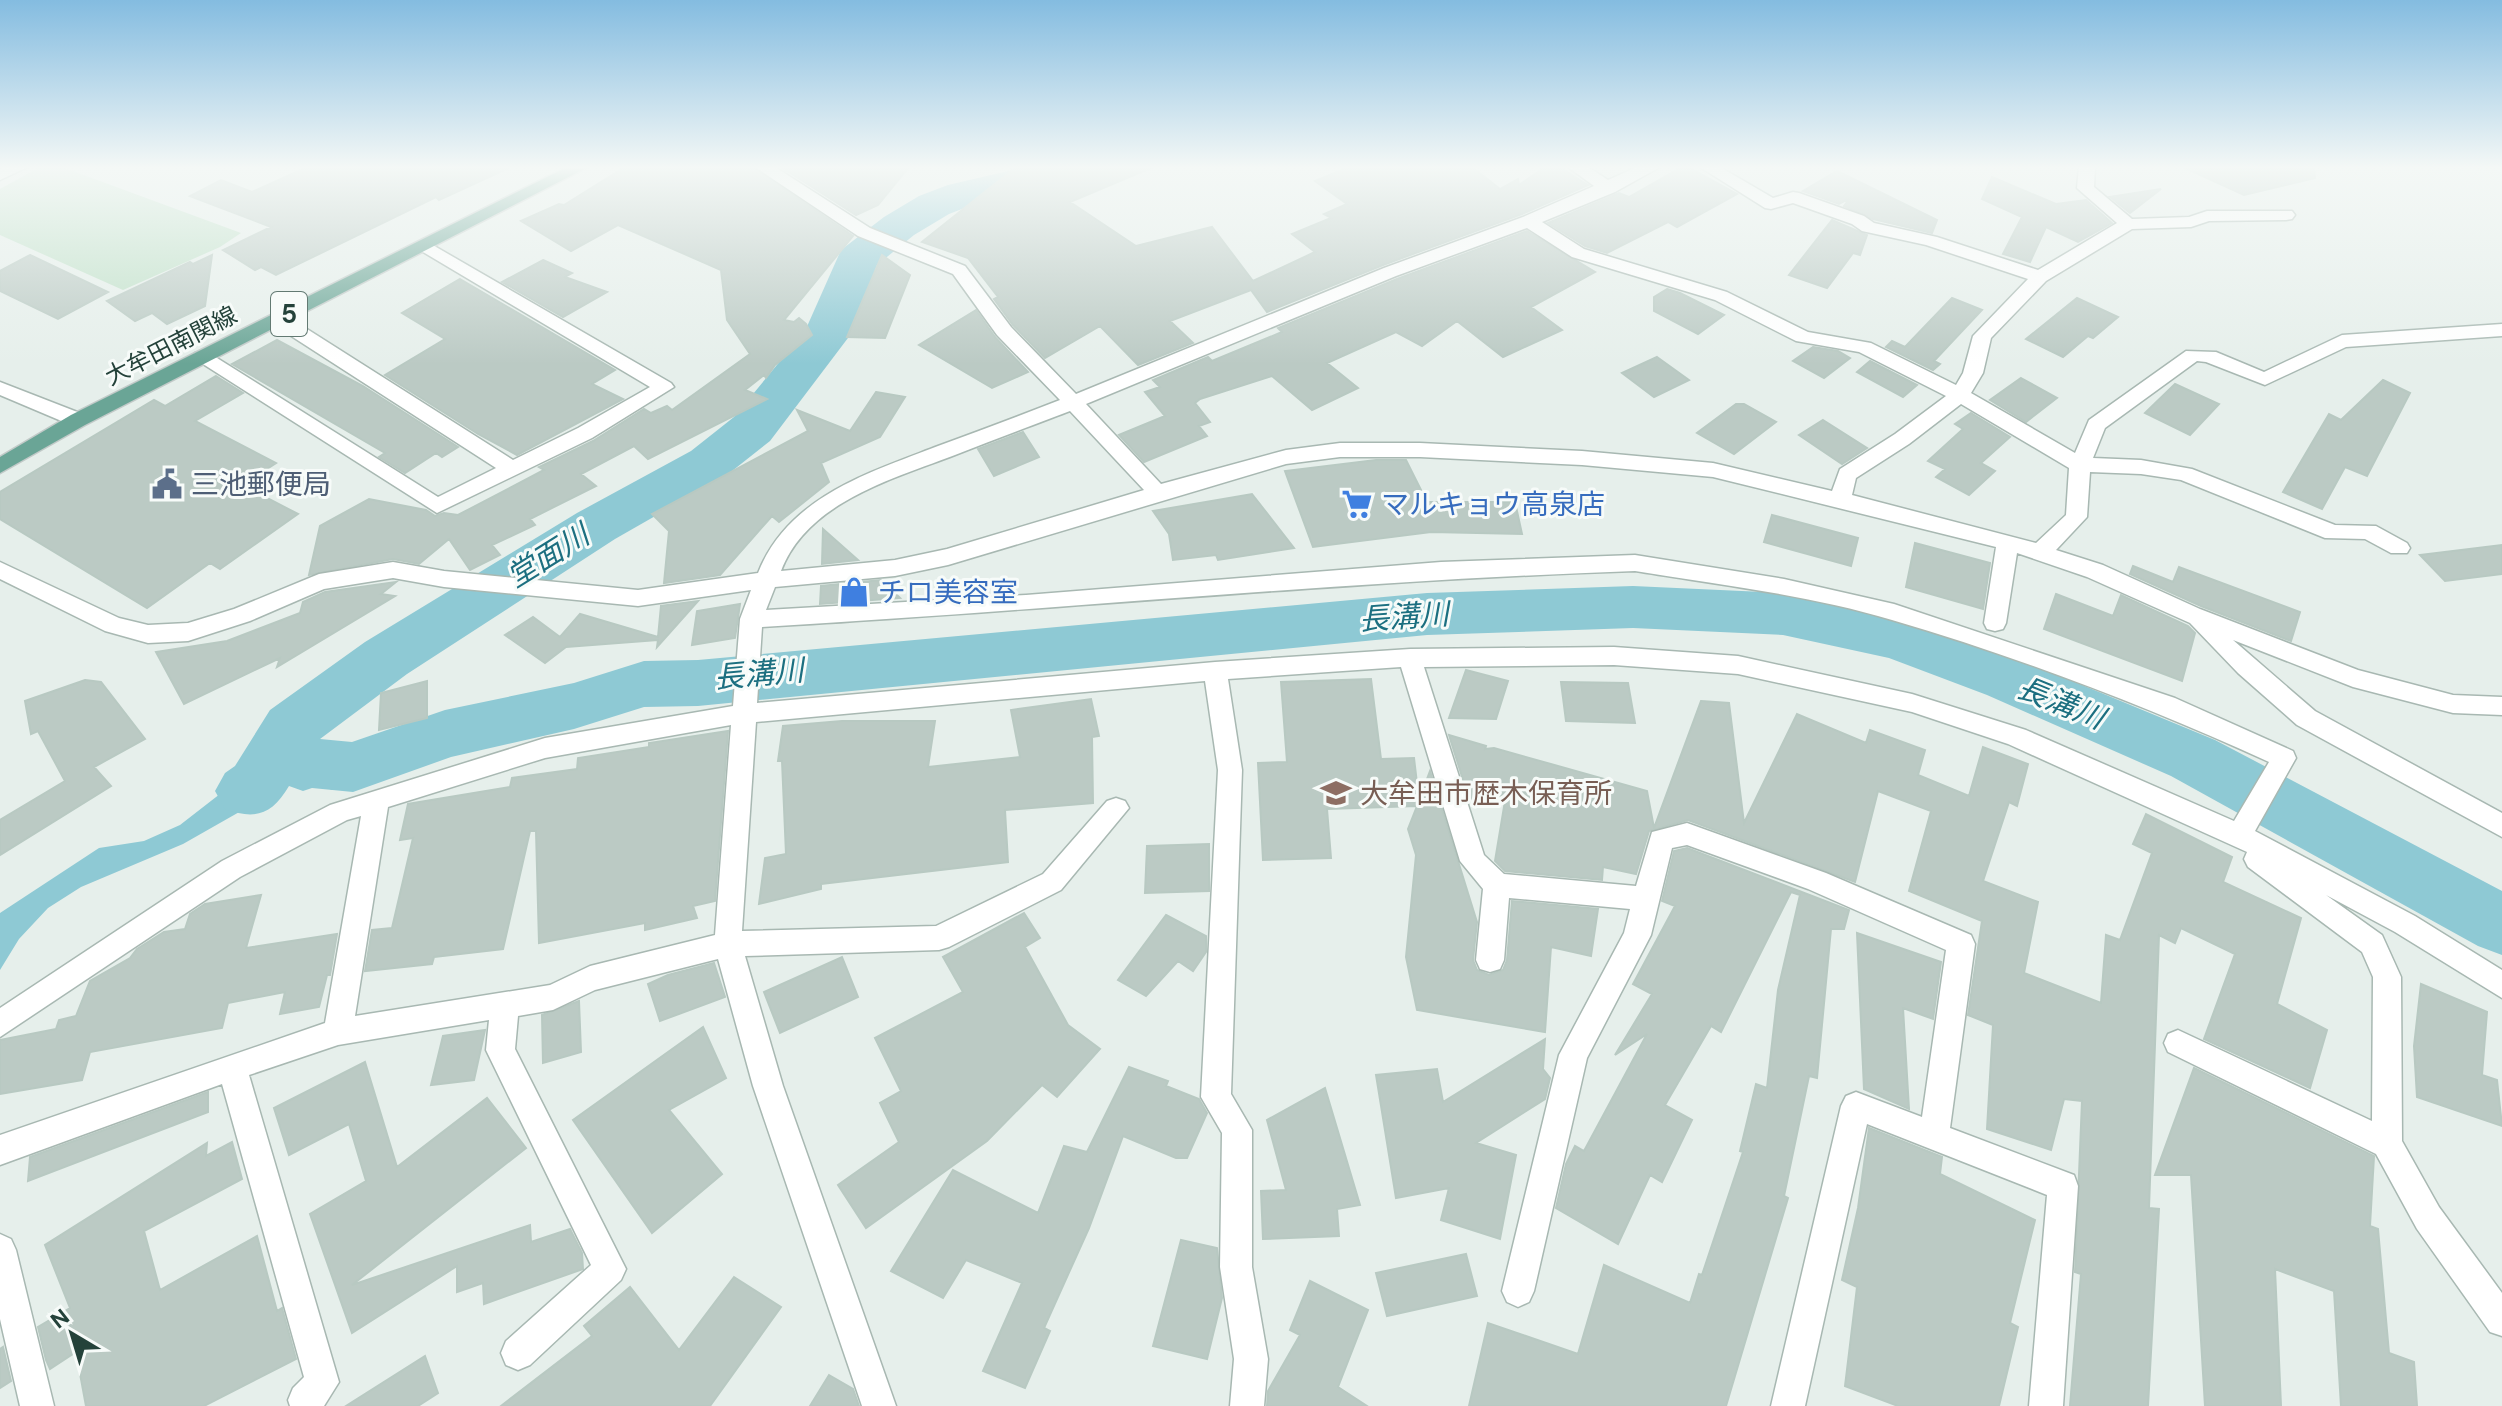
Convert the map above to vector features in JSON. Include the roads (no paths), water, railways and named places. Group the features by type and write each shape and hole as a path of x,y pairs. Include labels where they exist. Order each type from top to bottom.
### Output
{"main road":[{"name":"大牟田南関線","path":"0,466 78,420 449,233"}],"street":[{"path":"866,233 959,270 1004,331 1149,481 1156,493"},
{"path":"879,1406 768,1086 728,944 751,619 776,555 789,536 818,510 860,484 1071,403 1289,312 1498,233"},
{"path":"1547,233 1578,253 1721,296 1803,337 1864,347 1960,395 2080,465 2141,467 2185,474 2333,533 2368,531 2399,548"},
{"path":"1893,233 1931,241 2040,277"},
{"path":"1840,499 1847,474 1902,439 1960,395 1973,373 1982,336 2040,277 2114,233"},
{"path":"202,357 437,506 585,433 664,387 424,245"},
{"path":"278,319 512,469"},
{"path":"2039,553 2076,517 2080,465 2096,425 2193,355 2209,356 2265,379 2342,341 2502,330"},
{"path":"0,388 78,420"},
{"path":"0,570 113,625 148,634 188,632 242,615 319,582 393,570 444,579 638,598 768,580 895,568 935,560 1286,457 1340,450 1420,450 1660,463 1713,470 2008,542 2095,571 2192,615 2353,678 2453,704 2502,706"},
{"path":"1995,623 2008,542"},
{"path":"751,619 1026,603 1441,570 1635,563 1784,587 1894,612 2167,705 2284,758 2239,835"},
{"path":"2192,615 2306,718 2502,826"},
{"path":"0,1024 231,869 339,812 545,748 746,713 1215,671 1410,658 1614,656 1752,668 1912,703 2017,737 2239,835 2502,975"},
{"path":"1410,658 1473,861 1497,885 1646,899"},
{"path":"1215,671 1230,770 1216,1097 1237,1130 1236,1267 1251,1359 1247,1406"},
{"path":"338,1032 376,801"},
{"path":"0,1150 338,1032 553,997 590,979 728,944 939,938 1052,882 1116,808"},
{"path":"1518,1291 1573,1055 1637,935 1661,840 1687,834 1817,881 1961,944 1934,1136"},
{"path":"2239,835 2254,857 2372,944 2387,977 2387,1144 2428,1218 2502,1320"},
{"path":"1490,960 1497,885"},
{"path":"2405,924 2502,985"},
{"path":"505,1005 500,1050 610,1269 518,1353"},
{"path":"2178,1043 2387,1144"},
{"path":"232,1067 322,1382 303,1404"},
{"path":"1788,1406 1856,1106 2063,1186 2046,1406"},
{"path":"0,1250 37,1406"}],"water":[{"path":"380,750 383,775 331,790 322,778 308,773 183,844 81,887 48,908 19,939 0,970 0,913 99,848 144,841 180,825 261,762 292,753 352,755"}],"waterway":[{"name":"堂面川","path":"247,791 257,784 292,727 386,658 596,526 709,463 752,429 827,334 857,259 891,233"},
{"name":"長溝川","path":"303,766 311,763 353,767 445,734 574,706 644,684 698,683 1427,614 1633,607 1783,614 1902,639 1932,653 2008,679 2193,758 2502,925"}],"place":[{"name":"三池郵便局","path":"167,484"},
{"name":"マルキョウ高泉店","path":"1357,504"},
{"name":"チロ美容室","path":"854,592"},
{"name":"大牟田市歴木保育所","path":"1336,793"}]}
